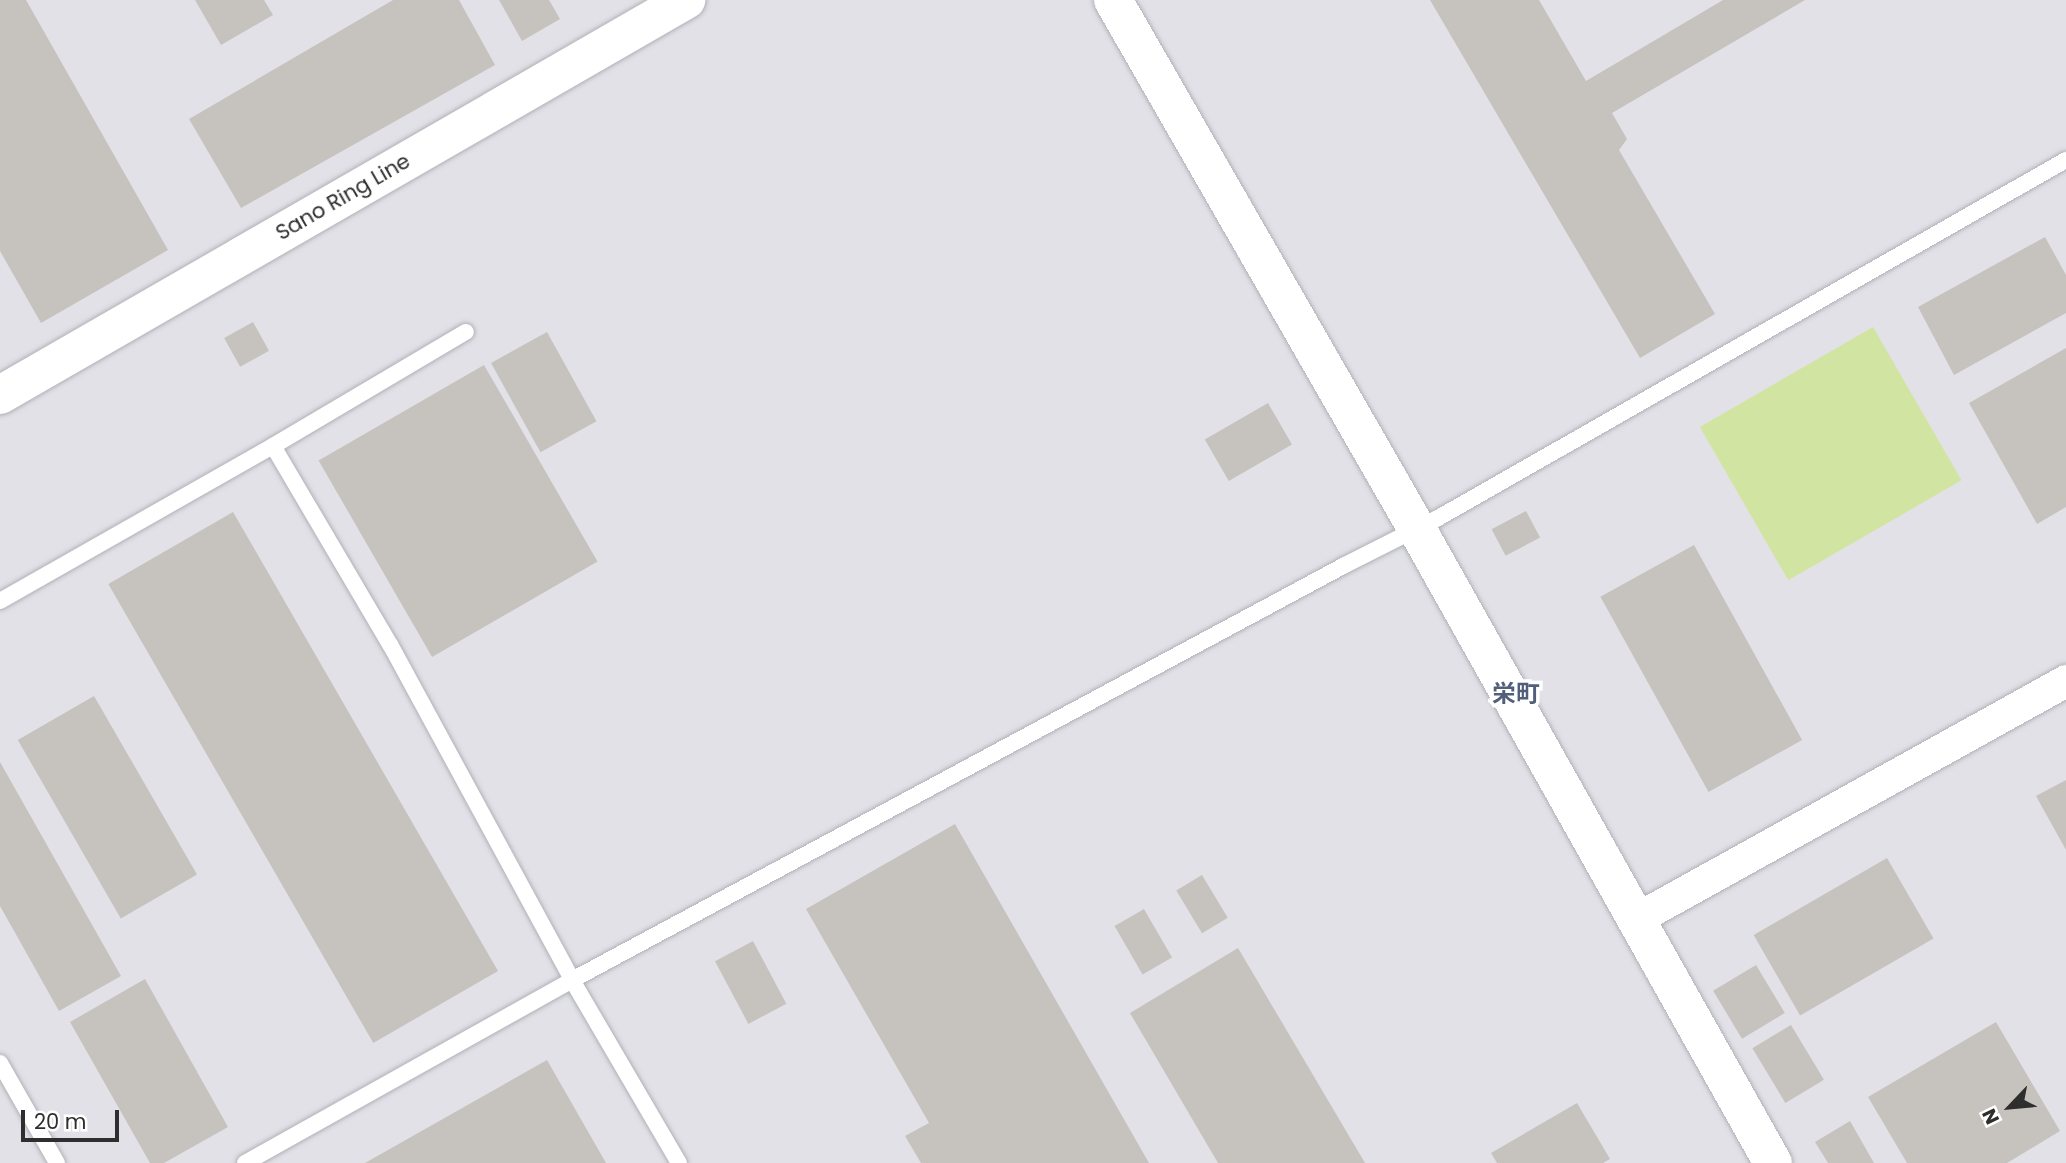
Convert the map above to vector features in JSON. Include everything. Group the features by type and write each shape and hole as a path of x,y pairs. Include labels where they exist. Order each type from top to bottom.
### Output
{"street":[{"name":"Sano Ring Line","path":"0,395 686,0"},
{"path":"1113,0 1417,529 1773,1163"},
{"path":"1637,919 2066,681"}],"lane":[{"path":"245,1163 572,980 1417,529 2066,160"},
{"path":"0,601 273,446 466,332"},
{"path":"273,446 391,646 572,980 679,1163"},
{"path":"0,1063 57,1163"}],"shaded area":[{"path":"0,0 2066,0 2066,1163 0,1163"}],"green space":[{"path":"1873,327 1962,480 1788,580 1700,427"}],"building":[{"path":"0,0 26,0 168,250 41,323 0,251"},
{"path":"195,0 264,0 273,15 221,45"},
{"path":"393,0 459,0 495,65 241,208 189,119"},
{"path":"499,0 549,0 560,19 522,41"},
{"path":"1430,0 1539,0 1586,81 1723,0 1805,0 1612,113 1627,139 1619,150 1715,314 1640,358"},
{"path":"2045,237 2066,275 2066,313 1954,375 1918,307"},
{"path":"253,322 269,351 240,367 224,338"},
{"path":"547,332 596,421 540,452 491,363"},
{"path":"2066,348 2066,507 2037,524 1969,403"},
{"path":"484,365 598,562 432,657 319,460"},
{"path":"1268,403 1292,445 1229,481 1205,440"},
{"path":"1526,511 1540,537 1506,556 1492,529"},
{"path":"233,512 498,971 373,1043 108,584"},
{"path":"1694,545 1802,740 1709,792 1600,597"},
{"path":"94,696 197,874 121,918 18,740"},
{"path":"0,762 121,976 59,1011 0,906"},
{"path":"2066,780 2066,850 2036,796"},
{"path":"955,824 1149,1163 921,1163 905,1136 929,1123 806,909"},
{"path":"1887,858 1934,939 1800,1016 1754,935"},
{"path":"1202,875 1228,918 1202,933 1176,890"},
{"path":"1144,909 1172,957 1143,974 1115,926"},
{"path":"753,941 786,1004 748,1024 715,961"},
{"path":"1238,948 1365,1163 1218,1163 1130,1013"},
{"path":"1756,965 1785,1013 1742,1039 1713,991"},
{"path":"145,979 228,1127 164,1163 150,1163 70,1022"},
{"path":"1996,1022 2060,1131 2007,1163 1907,1163 1868,1097"},
{"path":"1791,1025 1824,1080 1785,1103 1752,1048"},
{"path":"547,1060 606,1163 365,1163"},
{"path":"1577,1103 1610,1159 1603,1163 1497,1163 1491,1153"},
{"path":"1850,1121 1874,1163 1828,1163 1815,1142"}],"district":[{"name":"栄町","path":"1516,694"}]}
